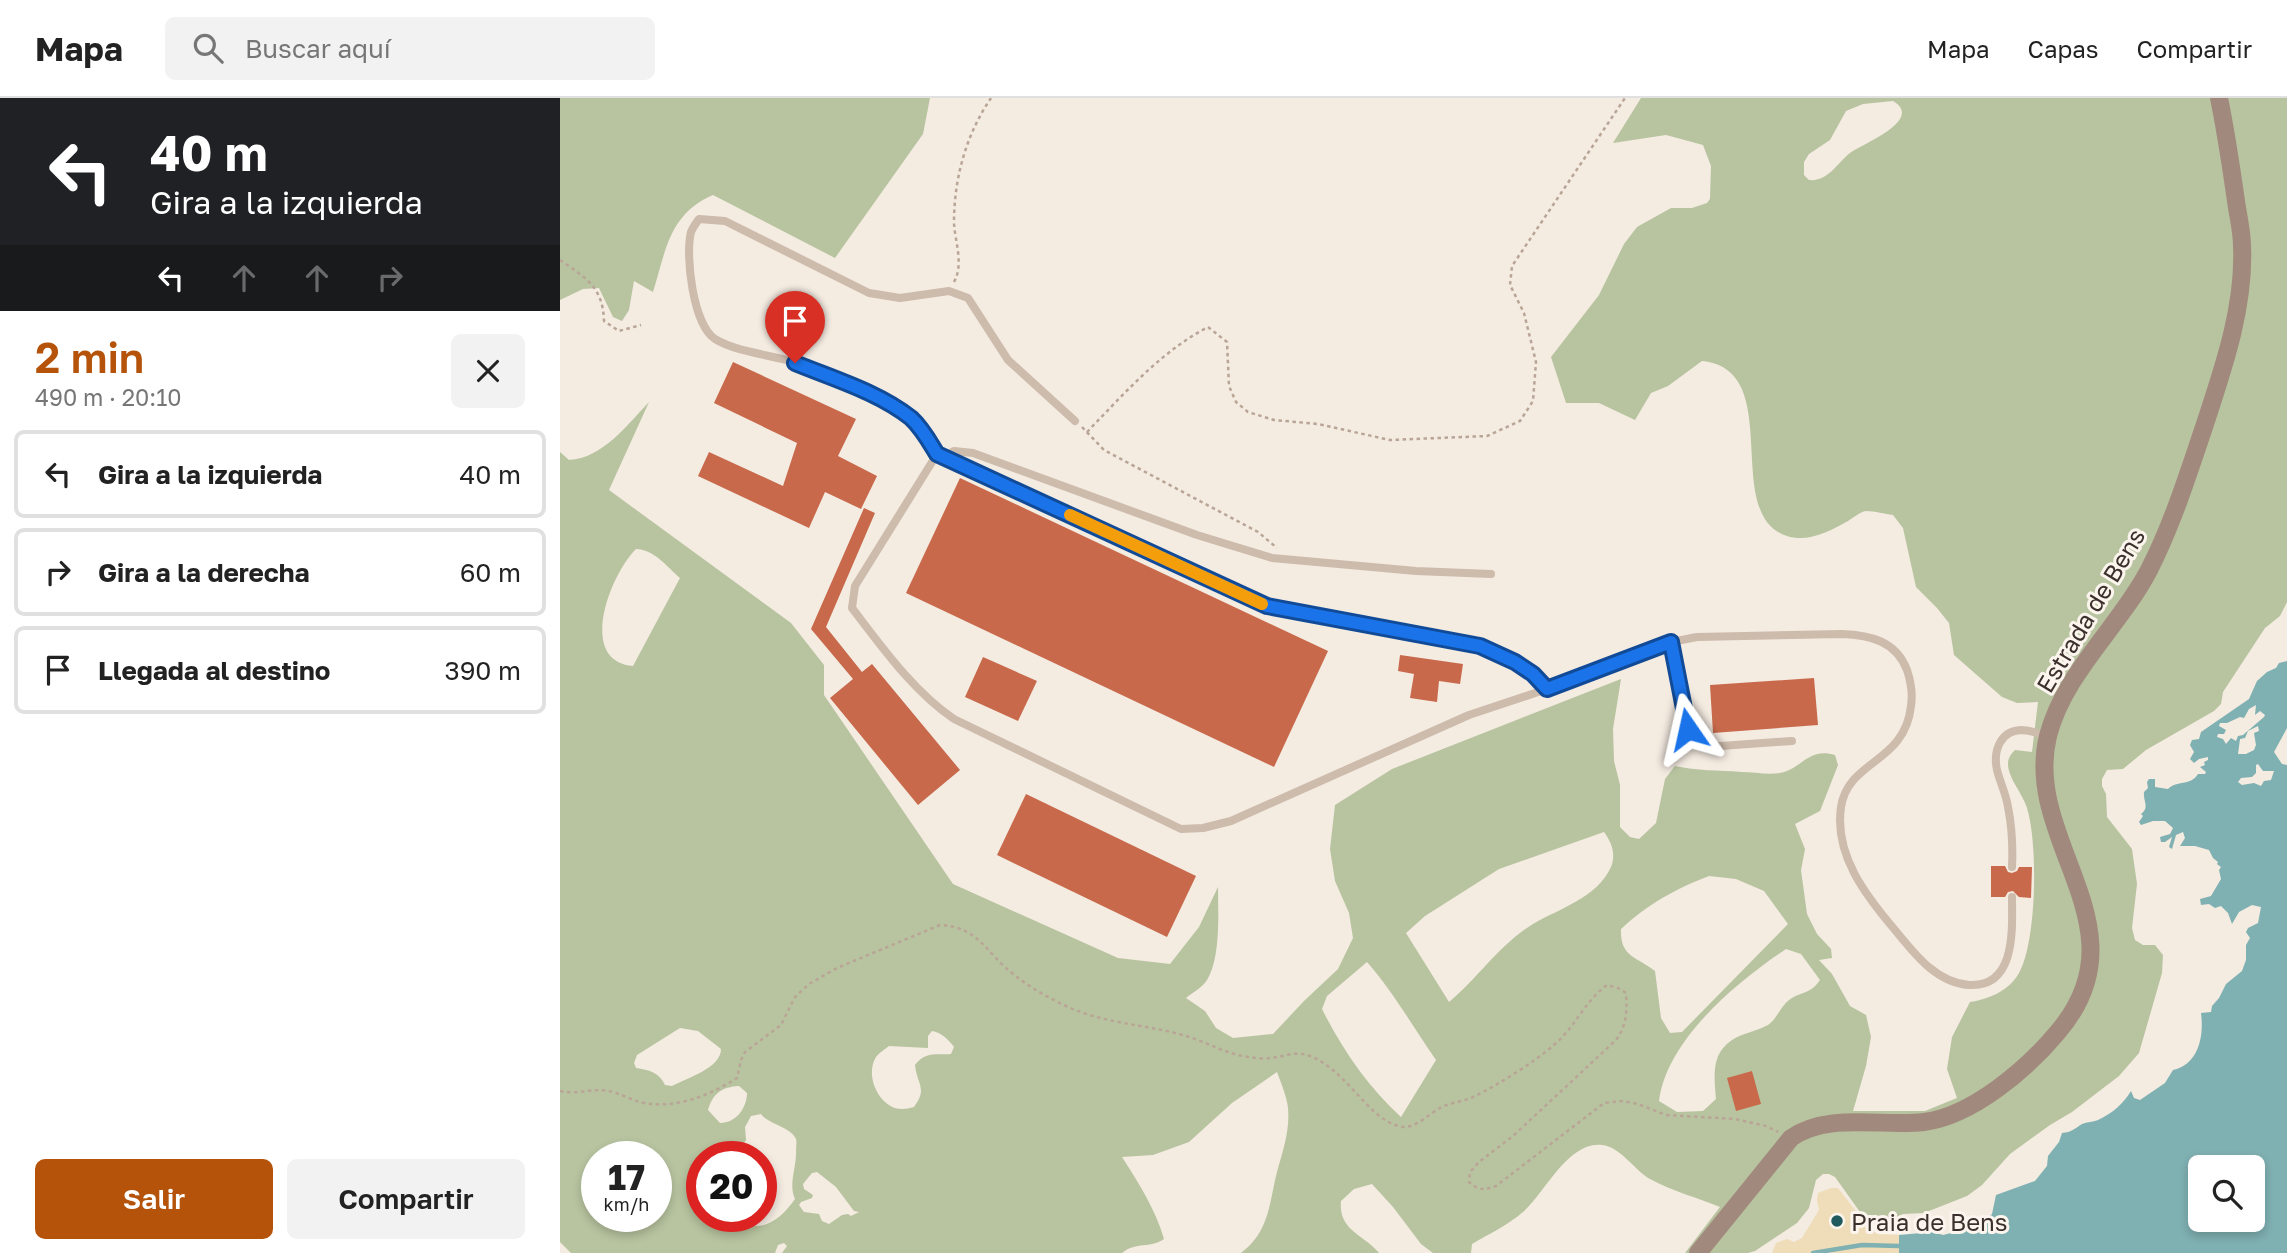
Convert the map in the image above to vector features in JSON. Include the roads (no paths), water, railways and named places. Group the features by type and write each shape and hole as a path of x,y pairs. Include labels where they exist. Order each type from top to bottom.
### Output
{"street":[{"name":"Estrada de Bens","path":"1698,1253 1791,1138 1804,1129 1822,1124 1923,1122 1949,1117 1988,1095 2033,1057 2058,1032 2077,1004 2088,974 2092,941 2086,908 2057,830 2044,777 2048,736 2063,698 2118,620 2149,570 2184,487 2220,376 2238,301 2242,246 2219,98"}],"lane":[{"path":"1077,423 1008,360 968,298 950,291 900,298 869,293 724,221 699,219 692,229 689,244 696,304 703,324 713,338 795,363 883,400 911,419 941,456 1267,606 1480,646 1515,662 1533,674 1547,689"},
{"path":"1491,574 1416,571 1272,558 1197,535 973,453 954,451 941,456 855,586 852,608 917,687 938,708 954,719 1181,829 1203,828 1231,821 1469,715 1671,642 1697,637 1859,635 1877,639 1893,648 1904,662 1911,681 1910,720 1902,738 1863,770 1850,785 1841,805 1840,830 1854,875 1882,915 1934,972 1956,982 1972,985 1988,981 1999,973 2009,956 2012,939 2012,897"},
{"path":"1671,642 1688,729 1707,747 1792,741"},
{"path":"2012,866 2008,804 1997,770 1996,755 2000,741 2010,732 2023,730 2048,736"}],"water":[{"path":"2287,661 2287,728 2274,752 2282,764 2287,765 2287,1253 1899,1253 1899,1235 1933,1232 1943,1235 1951,1233 1959,1224 1966,1228 1978,1224 1992,1214 1996,1195 2035,1181 2047,1166 2048,1156 2059,1142 2062,1133 2108,1114 2121,1104 2131,1091 2134,1098 2140,1100 2165,1083 2173,1070 2189,1062 2194,1055 2202,1031 2201,1013 2211,1012 2226,984 2242,971 2246,960 2246,945 2250,938 2246,932 2258,923 2261,907 2252,905 2239,912 2232,924 2228,913 2221,906 2215,908 2209,904 2201,905 2200,899 2211,896 2221,879 2221,867 2209,850 2180,846 2185,838 2183,832 2176,835 2172,849 2169,847 2172,837 2161,842 2160,837 2170,834 2173,828 2165,821 2141,825 2141,814 2146,807 2144,792 2148,788 2149,779 2155,779 2155,787 2168,789 2192,780 2198,774 2205,774 2200,767 2205,765 2208,757 2194,763 2190,759 2194,752 2190,745 2192,740 2199,739 2201,732 2249,699 2257,681 2279,663","holes":["2256,705 2255,715 2260,711 2264,717 2243,735 2238,736 2236,741 2231,738 2226,744 2223,739 2217,737 2226,730 2219,726 2220,723 2244,718 2249,709","2258,726 2259,731 2254,733 2254,750 2238,754 2240,739 2245,738 2248,731","2258,764 2263,771 2274,771 2271,780 2264,781 2261,786 2254,783 2242,785 2238,782 2241,778 2252,777"]}],"waterway":[{"path":"1813,1253 1862,1245 1899,1246"}],"place":[{"name":"Praia de Bens","path":"1837,1221"}]}
